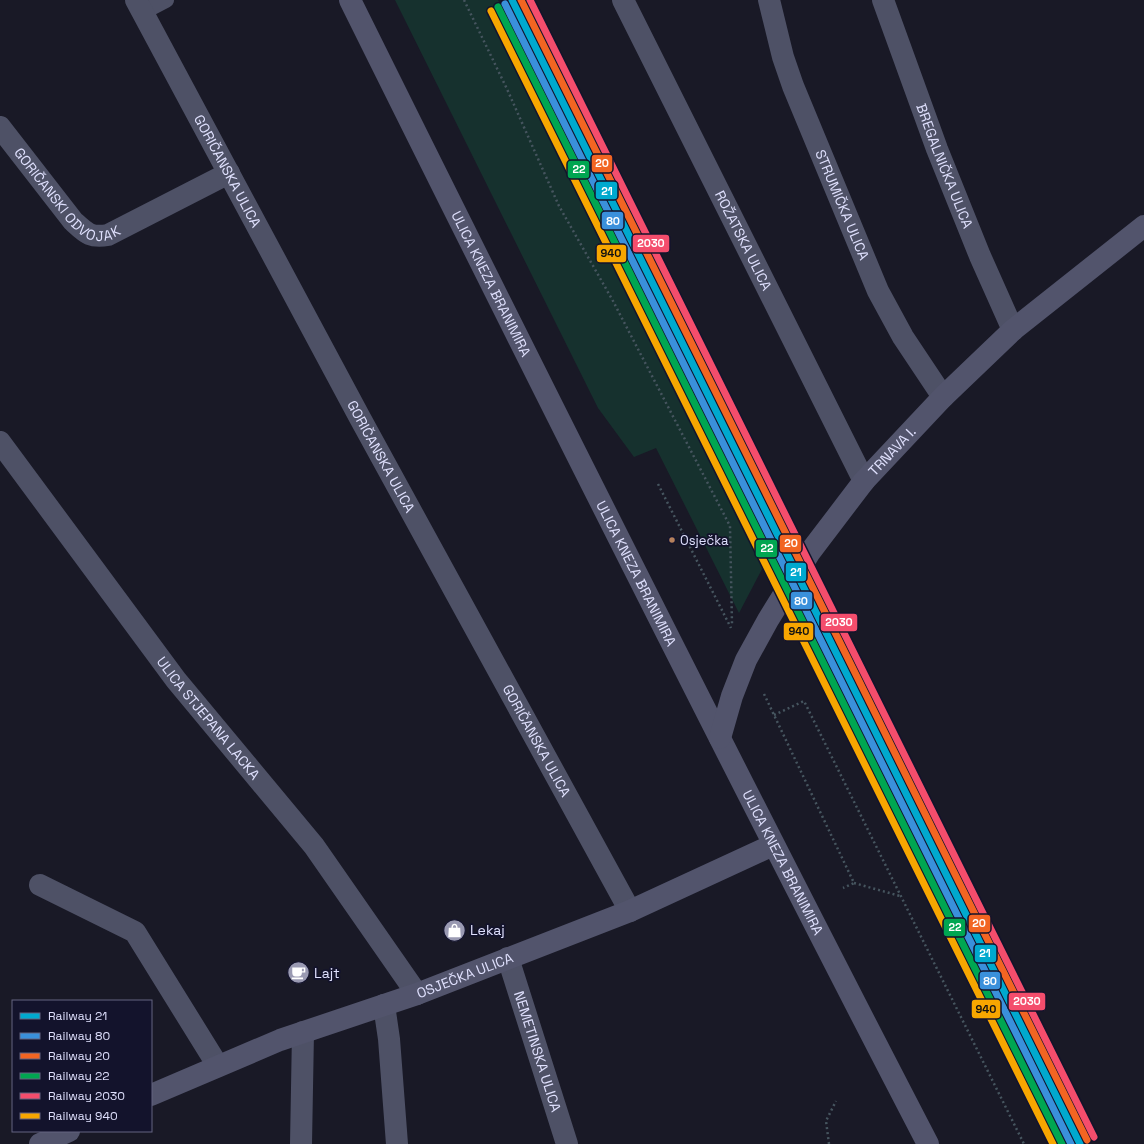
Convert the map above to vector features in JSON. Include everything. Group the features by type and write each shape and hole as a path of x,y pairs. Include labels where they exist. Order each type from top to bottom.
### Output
{"street":[{"name":"ULICA KNEZA BRANIMIRA","path":"350,0 773,845 928,1144"},
{"name":"ROŽATSKA ULICA","path":"623,0 864,481"},
{"name":"STRUMIČKA ULICA","path":"769,0 783,57 793,86 878,291 903,337 943,397"},
{"name":"BREGALNIČKA ULICA","path":"883,0 937,149 977,249 1014,330"},
{"name":"GORIČANSKA ULICA","path":"140,6 364,425 630,911"},
{"name":"GORIČANSKI ODVOJAK","path":"0,127 73,221 86,232 96,237 108,235 229,173"},
{"name":"TRNAVA I.","path":"720,738 732,696 746,660 768,620 810,552 864,481 943,397 1014,330 1144,226"},
{"name":"ULICA STJEPANA LACKA","path":"0,442 176,680 314,846 417,994"},
{"name":"OSJEČKA ULICA","path":"152,1095 303,1032 417,994 630,911 773,845"},
{"path":"40,885 135,932 218,1066"},
{"name":"NEMETINSKA ULICA","path":"508,958 567,1144"},
{"path":"384,1005 389,1039 397,1144"},
{"path":"301,1144 303,1032"},
{"path":"40,1144 67,1132"}],"lane":[{"path":"140,6 166,0"}],"path":[{"path":"464,0 507,89 559,206 613,301 730,526 732,631 658,484"},
{"path":"764,694 854,883"},
{"path":"774,714 804,701 1024,1144"},
{"path":"843,888 854,883 900,897"},
{"path":"829,1144 826,1121 836,1102"}],"green space":[{"path":"395,0 498,0 773,548 739,613 656,448 634,457 598,408"}],"rail line":[{"name":"21","path":"512,0 1080,1144"},
{"name":"20","path":"521,0 1087,1140"},
{"name":"2030","path":"530,0 1094,1137"},
{"name":"80","path":"505,4 1071,1144"},
{"name":"22","path":"498,7 1062,1144"},
{"name":"940","path":"491,11 1053,1144"}],"place":[{"name":"Osječka","path":"672,540"},
{"name":"Lekaj","path":"454,930"},
{"name":"Lajt","path":"298,973"}]}
